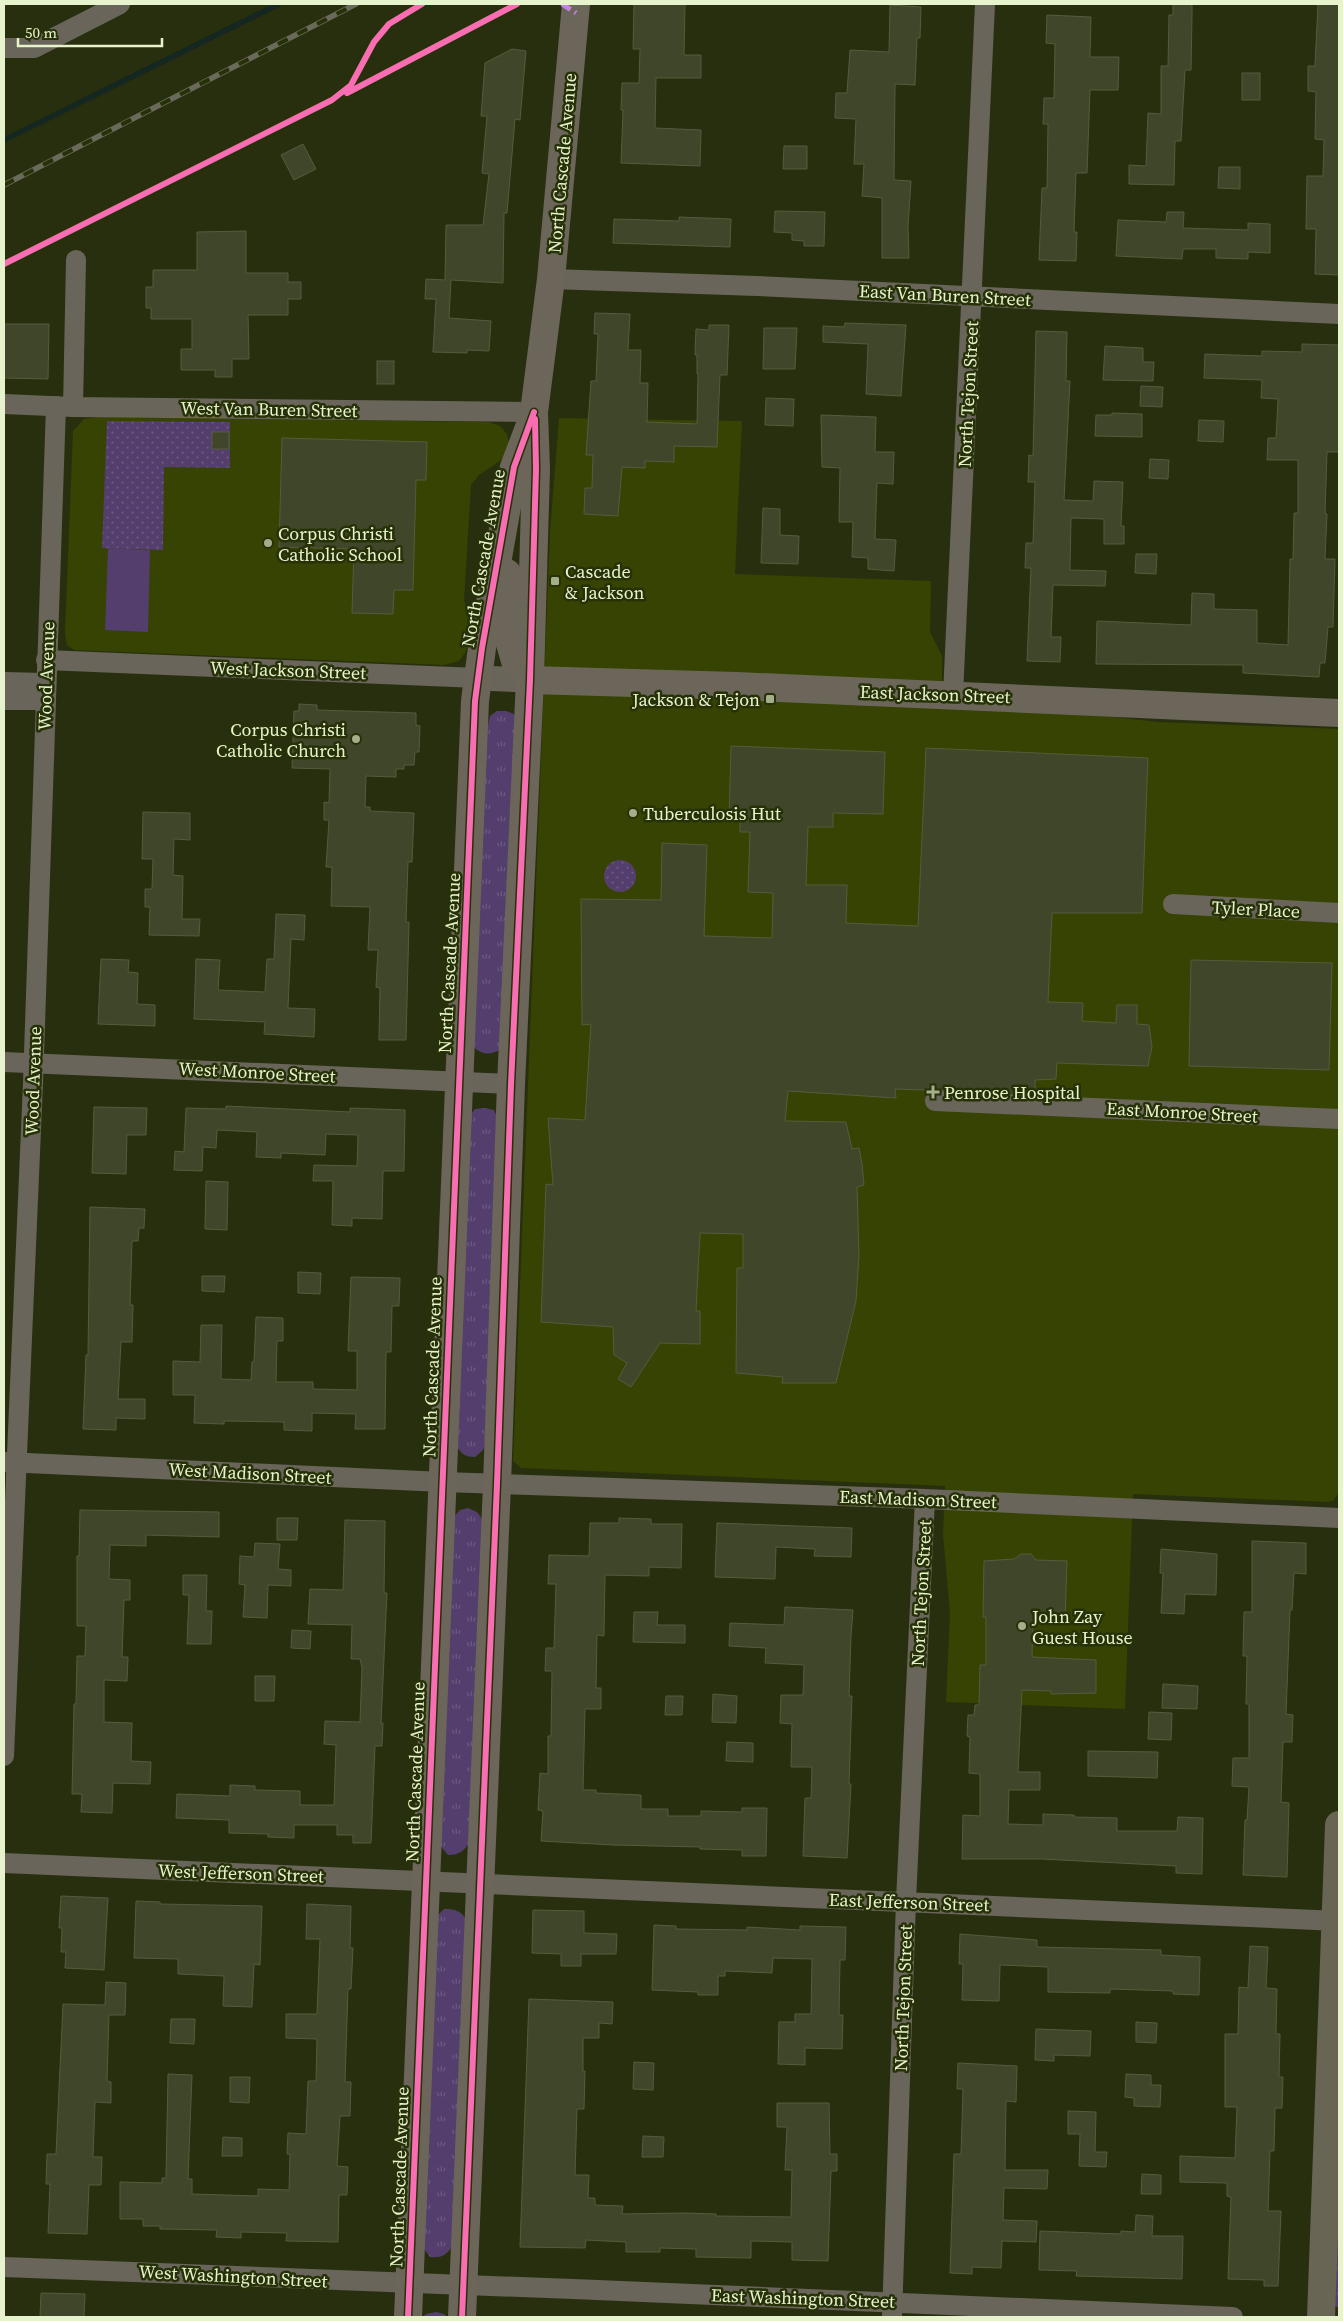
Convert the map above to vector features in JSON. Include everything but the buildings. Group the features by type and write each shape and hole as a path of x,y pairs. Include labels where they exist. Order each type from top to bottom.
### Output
{"main road":[{"name":"North Cascade Avenue","path":"462,2317 497,1484 511,1084 530,680 536,469 534,412 551,279 576,4"},
{"name":"North Cascade Avenue","path":"408,2317 458,1082 478,678 514,467 534,412"},
{"path":"506,514 509,640 516,664 530,680"},
{"name":"East Jackson Street","path":"530,680 953,695 1339,713"},
{"path":"1321,2317 1337,1921 1339,1825"}],"street":[{"path":"4,48 34,48 120,4"},
{"name":"North Tejon Street","path":"953,695 973,296 985,4"},
{"name":"Wood Avenue","path":"4,1756 10,1462 34,1063 46,660 76,260"},
{"name":"East Van Buren Street","path":"551,279 757,286 1339,314"},
{"name":"West Van Buren Street","path":"4,404 65,407 534,412"},
{"name":"West Jackson Street","path":"46,660 530,680"},
{"path":"4,682 45,692"},
{"path":"4,700 45,692"},
{"name":"Tyler Place","path":"1173,904 1339,913"},
{"name":"West Monroe Street","path":"4,1062 511,1084"},
{"name":"East Monroe Street","path":"935,1102 1339,1119"},
{"name":"West Madison Street","path":"10,1462 497,1484"},
{"name":"East Madison Street","path":"497,1484 925,1498 1339,1518"},
{"name":"North Tejon Street","path":"892,2309 906,1901 925,1498"},
{"name":"West Jefferson Street","path":"4,1863 479,1883"},
{"name":"East Jefferson Street","path":"479,1883 1337,1921"},
{"name":"West Washington Street","path":"4,2267 462,2286"},
{"name":"East Washington Street","path":"462,2286 892,2309 1233,2317"}],"shaded area":[{"name":"Corpus Christi Catholic School","path":"97,417 489,422 500,426 507,434 509,445 506,453 500,461 479,475 471,485 464,601 470,613 470,640 465,653 459,661 444,665 74,650 67,645 65,633 73,431 84,419"},
{"name":"Penrose Hospital","path":"559,418 742,421 735,574 931,581 930,632 942,656 942,707 1078,713 1158,722 1339,729 1338,1494 1333,1501 1328,1502 1133,1494 1125,1709 946,1702 950,1613 943,1534 945,1486 521,1468 513,1461 550,532"}],"green space":[{"path":"107,421 230,422 230,468 164,467 163,550 102,548"},
{"path":"108,548 150,550 148,632 105,630"},
{"path":"497,711 506,711 514,714 517,722 500,1050 484,1053 477,1050 471,1044 483,747 490,716"},
{"path":"620,860 626,861 631,865 635,870 635,882 631,887 626,891 620,892 614,891 609,887 605,882 604,876 605,870 609,865 614,861"},
{"path":"485,1108 494,1110 498,1119 486,1442 483,1450 475,1457 463,1454 455,1443 471,1114 475,1109"},
{"path":"468,1508 477,1512 483,1520 469,1843 460,1852 448,1855 439,1844 452,1519 460,1510"},
{"path":"444,1909 458,1911 467,1922 452,2247 440,2257 430,2257 422,2246 438,1915"},
{"path":"1339,2075 1339,2308 1335,2306"},
{"path":"436,2312 447,2317 423,2317 426,2314"}],"waterway":[{"path":"4,140 279,4"}],"railway":[{"path":"4,185 356,4"}],"marked path":[{"path":"562,4 576,13"}],"cycle path":[{"path":"4,264 332,100 351,85 374,42 389,24 422,4"},
{"path":"347,93 517,4"},
{"path":"408,2317 475,701 482,648 514,467 534,412"},
{"path":"462,2317 497,1484 511,1084 530,680 536,469 535,419"}],"place":[{"name":"Corpus Christi Catholic School","path":"268,543"},
{"name":"Cascade & Jackson","path":"555,581"},
{"name":"Jackson & Tejon","path":"770,699"},
{"name":"Corpus Christi Catholic Church","path":"356,739"},
{"name":"Tuberculosis Hut","path":"633,813"},
{"name":"Penrose Hospital","path":"933,1092"},
{"name":"John Zay Guest House","path":"1022,1626"}]}
